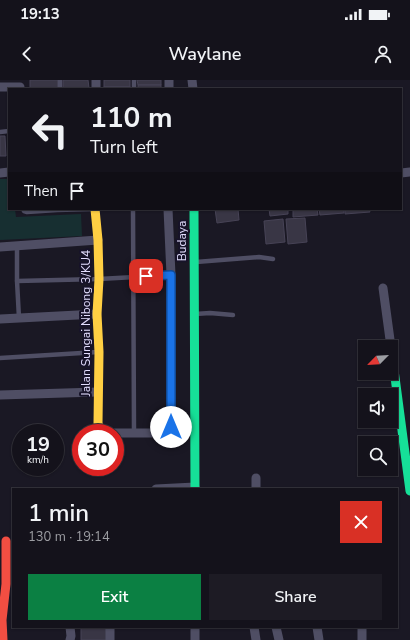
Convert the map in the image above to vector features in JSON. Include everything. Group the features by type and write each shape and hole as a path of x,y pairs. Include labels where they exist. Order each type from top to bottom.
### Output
{"street":[{"path":"0,88 21,85"},
{"name":"Jalan Sungai Nibong 3/KU4","path":"96,210 99,279 97,314 99,352 97,392 98,424"},
{"path":"124,433 163,433 171,427 171,275 168,210"},
{"name":"Budaya","path":"194,210 195,488"},
{"path":"0,247 98,240"},
{"path":"383,288 390,340"},
{"path":"0,320 97,314"},
{"path":"395,380 410,491"},
{"path":"0,395 97,392"},
{"path":"256,478 256,488"},
{"path":"3,640 2,620 6,584 6,541"},
{"path":"70,628 70,640"},
{"path":"195,628 195,640"},
{"path":"254,628 256,640"},
{"path":"276,628 279,640"},
{"path":"317,628 320,640"},
{"path":"362,628 362,640"},
{"path":"110,629 110,640"}],"lane":[{"path":"24,210 27,212 48,210"},
{"path":"133,210 134,433"},
{"path":"17,246 19,318"},
{"path":"194,262 273,258"},
{"path":"17,281 171,275"},
{"path":"194,314 210,313 233,315"},
{"path":"0,358 99,352"}],"green space":[{"path":"0,179 8,179 8,210 15,210 16,217 81,214 82,236 0,240"}],"building":[{"path":"30,80 58,80 58,88 30,88"},
{"path":"63,80 88,80 89,88 63,88"},
{"path":"104,80 130,80 130,87 104,87"},
{"path":"137,80 161,80 161,85 138,85"},
{"path":"138,85 161,85 161,88 138,88"},
{"path":"104,87 130,87 130,88"},
{"path":"0,136 5,136 6,156 0,156"},
{"path":"215,210 238,210 239,220 217,223"},
{"path":"269,210 288,210 288,214 270,216"},
{"path":"293,210 317,210 318,215 293,217"},
{"path":"319,210 344,210 344,213 320,215"},
{"path":"345,210 369,210 370,212 345,214"},
{"path":"305,218 307,242 288,244 286,219"},
{"path":"283,219 285,242 266,244 264,221"},
{"path":"81,628 106,628 107,640 81,640"}],"traffic: fast":[{"path":"194,210 195,488"},
{"path":"395,380 410,491"}],"traffic: slow":[{"path":"95,210 98,240 99,279 97,314 99,352 98,424"}],"traffic: jam":[{"path":"3,640 2,620 6,584 6,541"}],"route":[{"path":"146,276 171,275 171,427"}]}
